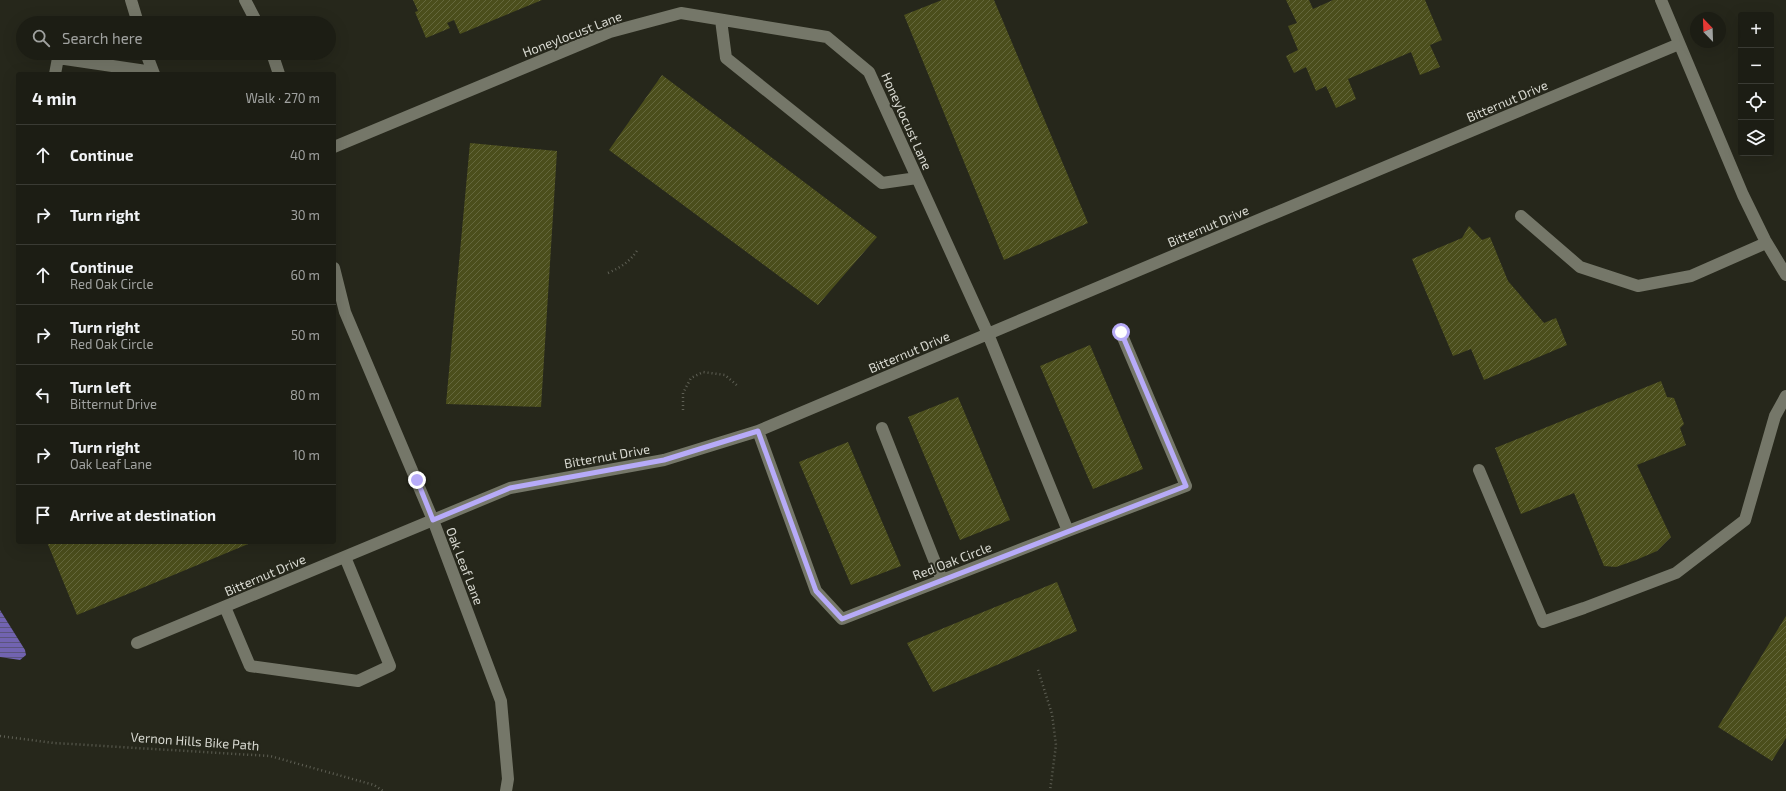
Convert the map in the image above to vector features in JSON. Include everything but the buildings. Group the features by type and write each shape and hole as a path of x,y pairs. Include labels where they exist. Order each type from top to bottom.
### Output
{"street":[{"path":"131,0 136,16"},
{"path":"245,0 254,16"},
{"path":"1664,2 1679,44 1743,195 1766,243 1786,275"},
{"name":"Honeylocust Lane","path":"336,146 610,32 681,13 827,37 869,72 988,334"},
{"path":"721,20 726,58 882,183 917,178"},
{"name":"Bitternut Drive","path":"137,643 510,488 664,460 758,431 1679,44"},
{"path":"56,72 58,60"},
{"path":"71,60 147,72"},
{"path":"148,60 153,72"},
{"path":"274,60 278,72"},
{"path":"1521,216 1580,267 1638,286 1691,276 1766,243"},
{"name":"Oak Leaf Lane","path":"336,276 345,312 433,520 501,701 508,779 506,791"},
{"name":"Red Oak Circle","path":"758,431 816,591 842,619 1186,486 1121,332"},
{"path":"988,334 1068,531"},
{"path":"1479,470 1543,622 1676,573 1745,520 1775,416 1786,396"},
{"path":"882,428 942,580"},
{"path":"225,607 250,666 358,681 390,666 345,557"}],"path":[{"path":"608,273 624,265 632,258 638,249"},
{"path":"683,410 683,393 691,378 703,372 725,375 739,387"},
{"path":"1038,670 1052,714 1056,745 1050,791"},
{"name":"Vernon Hills Bike Path","path":"0,736 54,743 270,756 374,785 383,791"}],"shaded area":[{"path":"0,610 25,650 26,655 20,660 0,657"}],"route":[{"path":"417,480 433,520 510,488 664,460 758,431 816,591 842,619 1186,486 1121,332"}]}
